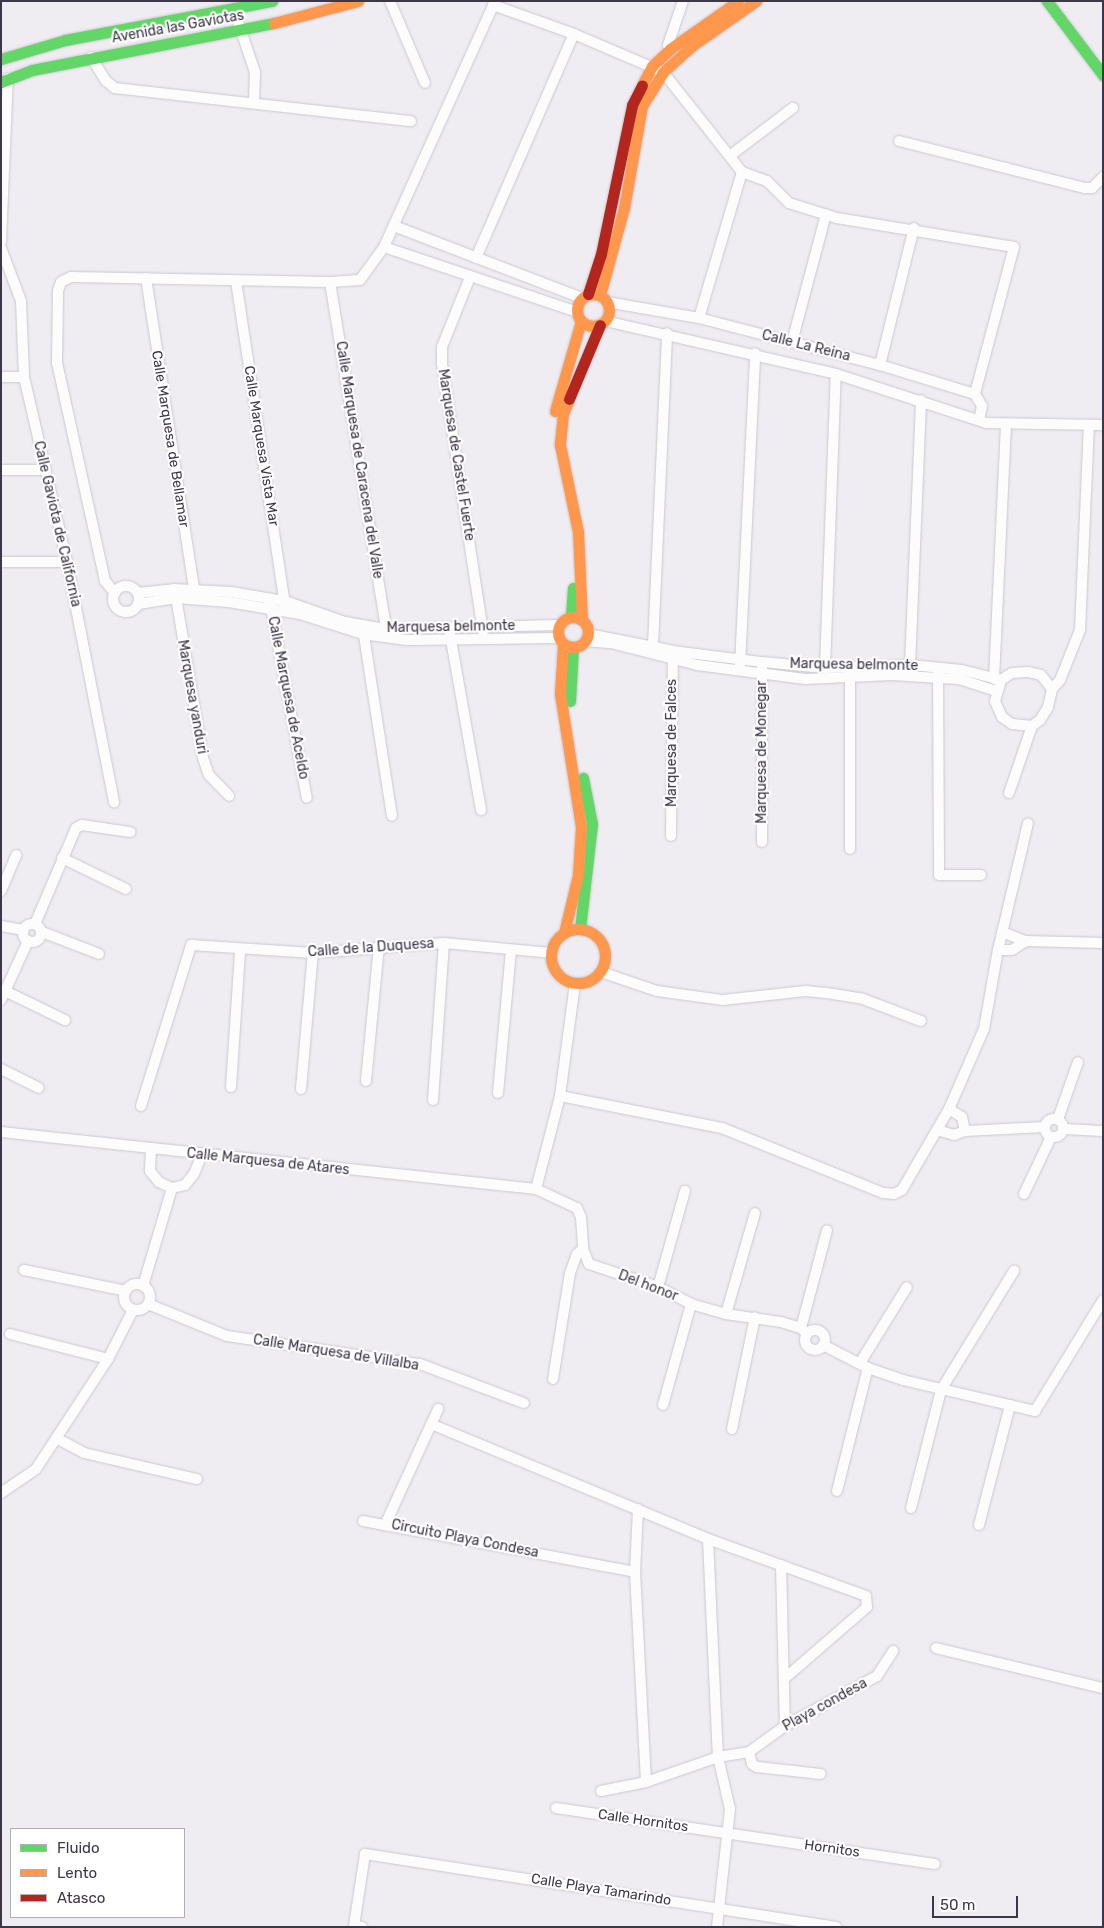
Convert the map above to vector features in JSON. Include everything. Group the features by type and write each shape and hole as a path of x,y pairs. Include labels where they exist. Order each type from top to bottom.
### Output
{"street":[{"name":"Avenida las Gaviotas","path":"1,59 40,47 272,1"},
{"name":"Avenida las Gaviotas","path":"8,79 32,70 91,57 243,31 321,6 358,1"},
{"path":"390,1 425,83"},
{"path":"670,49 668,45 683,1"},
{"path":"565,644 587,637 576,618 568,534 550,446 555,412 579,316 617,187 632,105 652,66 670,49 738,1"},
{"path":"576,618 578,532 560,445 563,414 603,323 609,315 604,298 624,208 642,106 663,72 693,45 756,1"},
{"path":"1047,1 1103,75"},
{"path":"115,593 127,586 138,593 138,604 133,610 123,612 114,602 115,593 105,581 57,363 61,282 71,277 330,282 360,280 384,247 494,3 574,34 663,72 731,155 742,172 767,181 789,204 826,214 1014,247 976,394 982,406 979,420"},
{"path":"234,10 243,31 255,72 254,102"},
{"path":"476,258 574,34"},
{"path":"91,57 106,81 115,88 411,121"},
{"path":"1,242 8,79"},
{"path":"731,155 793,108"},
{"path":"899,141 1085,188 1092,188 1103,176"},
{"path":"698,318 742,172"},
{"path":"792,342 826,214"},
{"path":"394,226 476,258 585,296 604,298"},
{"path":"880,365 914,228"},
{"path":"384,247 579,316 593,326 603,323"},
{"name":"Calle Gaviota de California","path":"1,248 21,301 24,377 67,562 114,802"},
{"name":"Marquesa de Castel Fuerte","path":"470,276 442,347 442,364 484,638"},
{"name":"Calle Marquesa de Bellamar","path":"146,278 195,594"},
{"name":"Calle Marquesa Vista Mar","path":"236,281 285,601 285,612"},
{"name":"Calle Marquesa de Caracena del Valle","path":"330,282 386,633"},
{"name":"Calle La Reina","path":"604,298 698,318 792,342 880,365 976,394"},
{"name":"Calle La Reina","path":"603,323 667,333 755,353 836,374 979,420 1006,424 1103,425"},
{"path":"653,645 667,333"},
{"path":"740,671 755,353"},
{"path":"825,668 836,374"},
{"path":"1,377 24,377"},
{"path":"910,665 921,400"},
{"path":"1006,424 998,679 995,701 1002,718 1012,724 1032,726"},
{"path":"1009,793 1032,726 1040,720 1048,707 1052,689 1064,671 1080,630 1089,425"},
{"path":"1,470 45,470"},
{"path":"1,562 67,562"},
{"name":"Marquesa belmonte","path":"138,593 195,594 270,603 285,601 363,630"},
{"name":"Marquesa belmonte","path":"138,604 175,593"},
{"name":"Marquesa yanduri","path":"175,593 203,758 208,775 229,796"},
{"name":"Marquesa belmonte","path":"270,603 285,612 363,630 386,633 450,634 565,644"},
{"name":"Calle Marquesa de Aceldo","path":"270,603 307,798"},
{"path":"576,618 559,625 565,644 569,694 592,824 589,872 580,928"},
{"name":"Marquesa belmonte","path":"450,634 482,626 559,625"},
{"path":"363,630 392,816"},
{"path":"450,634 481,810"},
{"name":"Marquesa belmonte","path":"587,637 653,645 673,655 740,659 805,679 962,670 998,679"},
{"name":"Marquesa belmonte","path":"587,637 740,671 762,667 825,668 910,665 996,691"},
{"path":"564,933 578,875 581,827 560,694 565,644"},
{"name":"Marquesa de Falces","path":"671,836 673,655"},
{"path":"850,666 850,849"},
{"name":"Marquesa de Monegar","path":"762,667 762,842"},
{"path":"938,672 939,875 981,875"},
{"path":"998,679 1012,673 1028,672 1041,675 1052,689"},
{"path":"560,1096 722,1128 883,1193 894,1194 902,1190 949,1109 984,1029 998,950 1028,823"},
{"path":"28,941 38,941 39,928 62,858 78,826 130,832"},
{"path":"1,891 16,855"},
{"path":"62,858 126,889"},
{"path":"23,930 28,924 99,954"},
{"path":"1,926 23,930"},
{"path":"580,928 594,934 603,945 605,959 600,972 594,978 575,983 557,973 551,953 557,938 564,933 580,928"},
{"path":"23,930 28,941 3,996 65,1020"},
{"path":"1002,932 1026,941 1103,943"},
{"path":"998,950 1012,950 1026,941"},
{"path":"433,1100 444,943"},
{"name":"Calle de la Duquesa","path":"141,1106 192,945 240,950 312,953 379,946 444,943 511,951 551,953"},
{"path":"366,1081 379,946"},
{"path":"231,1087 240,950"},
{"path":"498,1093 511,951"},
{"path":"301,1089 312,953"},
{"path":"600,972 657,991 723,1000 806,991 833,994 863,999 921,1021"},
{"path":"553,1379 570,1273 577,1254 583,1249 581,1218 577,1208 536,1189 560,1096 575,983"},
{"path":"1058,1119 1078,1062"},
{"path":"1,1070 39,1088"},
{"path":"949,1109 962,1117 965,1131"},
{"path":"1045,1127 1047,1122 1058,1119"},
{"path":"1058,1119 1064,1129"},
{"path":"937,1130 954,1136 965,1131 1045,1127"},
{"path":"1045,1127 1052,1137"},
{"path":"1064,1129 1103,1131"},
{"path":"1024,1194 1052,1137 1061,1134 1064,1129"},
{"name":"Calle Marquesa de Atares","path":"1,1132 150,1150 536,1189"},
{"path":"150,1150 150,1171 159,1182 172,1188 185,1185 194,1174 202,1154"},
{"path":"143,1286 172,1188"},
{"path":"658,1287 685,1191"},
{"path":"726,1314 755,1213"},
{"path":"826,1230 804,1331 807,1346 818,1349 823,1345 864,1366 941,1390 1010,1404 1035,1412 1103,1300"},
{"name":"Del honor","path":"583,1249 589,1264 658,1287 691,1304 726,1314 755,1317 804,1331"},
{"path":"24,1270 126,1291"},
{"path":"911,1508 941,1390 1014,1271"},
{"path":"133,1285 143,1286 150,1294 148,1304 145,1308 133,1310 127,1306 126,1291 133,1285"},
{"path":"837,1491 864,1366 907,1287"},
{"name":"Calle Marquesa de Villalba","path":"148,1304 227,1336 420,1364 524,1403"},
{"path":"663,1405 691,1304"},
{"path":"1,1493 36,1469 108,1359 133,1310"},
{"path":"732,1429 755,1317"},
{"path":"10,1334 108,1359"},
{"path":"979,1525 1010,1404"},
{"name":"Circuito Playa Condesa","path":"438,1409 385,1525 635,1572"},
{"path":"432,1424 708,1539 866,1596 868,1601 867,1607 785,1678"},
{"path":"56,1438 84,1453 197,1479"},
{"path":"638,1509 635,1572 646,1782"},
{"path":"363,1521 385,1525"},
{"path":"708,1539 718,1757 730,1809 729,1834 717,1927"},
{"path":"781,1565 785,1726"},
{"path":"936,1648 1103,1688"},
{"name":"Playa condesa","path":"718,1757 749,1752 785,1726 877,1676 893,1651"},
{"path":"749,1752 752,1764 757,1767 821,1774"},
{"path":"601,1791 646,1782 718,1757"},
{"name":"Calle Hornitos","path":"556,1808 729,1834"},
{"name":"Hornitos","path":"729,1834 935,1864"},
{"name":"Calle Playa Tamarindo","path":"358,1926 366,1854 836,1927"}],"traffic: fast":[{"path":"1,59 65,40 272,1"},
{"path":"1047,1 1103,75"},
{"path":"1,82 32,70 274,23"},
{"path":"571,616 573,588"},
{"path":"570,701 573,648"},
{"path":"580,929 592,824 583,778"}],"traffic: slow":[{"path":"274,23 358,1"},
{"path":"642,85 652,66 670,49 738,1"},
{"path":"600,295 624,208 642,106 663,72 693,45 756,1"},
{"path":"593,294 599,295 604,299 608,304 609,310 608,316 604,321 599,325 593,326 587,325 582,321 578,316 577,310 578,304 582,299 587,295 593,294"},
{"path":"555,411 581,321"},
{"path":"569,399 563,414 560,445 578,532 582,620"},
{"path":"573,617 584,621 588,632 584,643 573,647 562,643 558,632 562,621 573,617"},
{"path":"563,645 560,694 581,827 578,875 564,933"},
{"path":"573,929 583,929 597,937 603,946 605,956 603,966 597,975 583,983 573,983 563,978 556,971 551,961 551,951 556,941 563,934 573,929"}],"traffic: jam":[{"path":"588,294 601,254 632,105 642,85"},
{"path":"569,399 600,325"}]}
